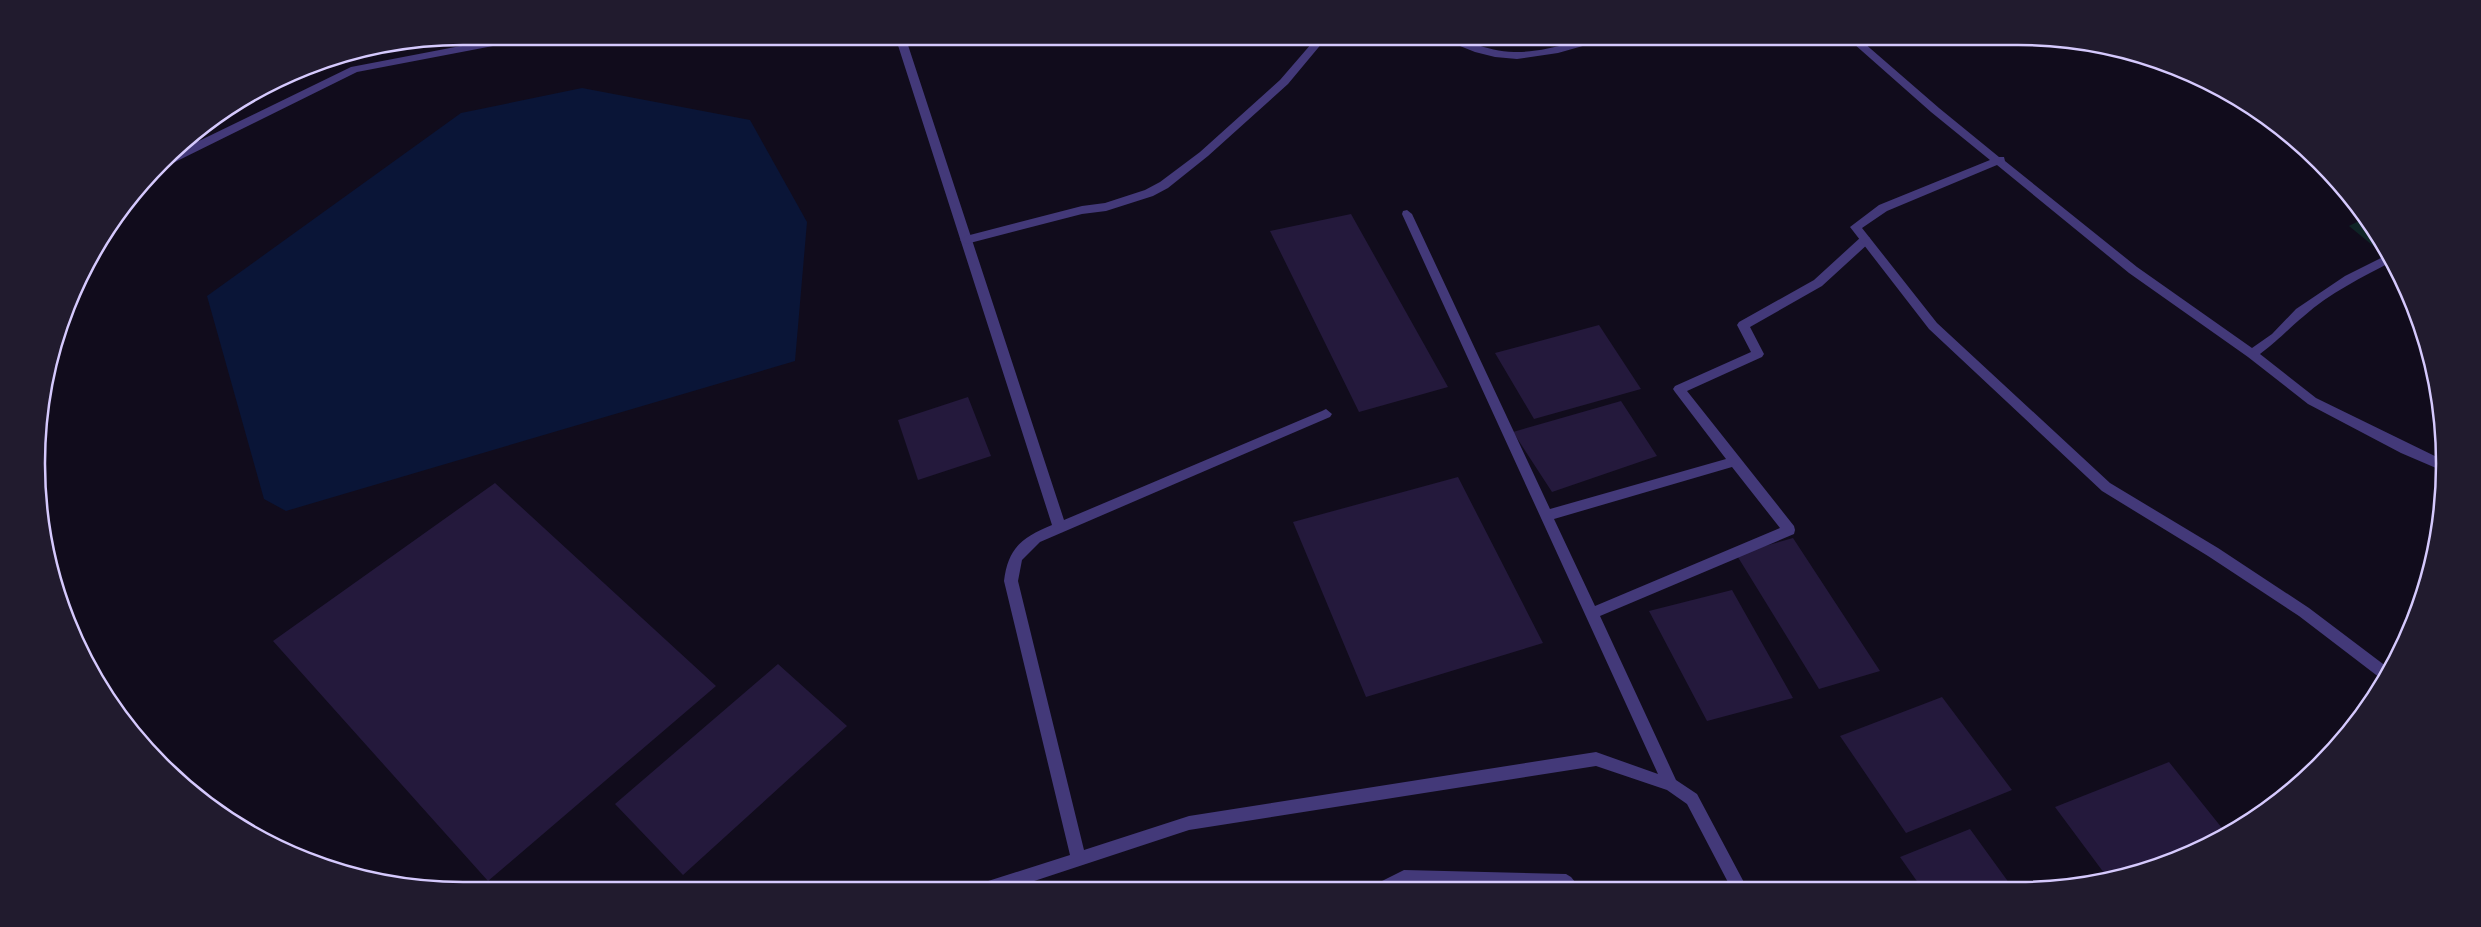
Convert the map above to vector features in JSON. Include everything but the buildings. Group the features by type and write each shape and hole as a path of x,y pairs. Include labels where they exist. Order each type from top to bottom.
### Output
{"street":[{"path":"184,153 354,70 483,45"},
{"path":"903,45 1060,528"},
{"path":"966,240 1082,210 1106,206 1149,193 1164,185 1204,154 1284,82 1315,45"},
{"path":"1464,45 1503,55 1522,55 1580,45"},
{"path":"1860,45 1935,110 2000,160 2133,270 2252,354 2312,400 2405,450 2436,463"},
{"path":"2000,160 1883,208 1855,227 1933,326 2106,487 2213,552 2296,607 2381,671"},
{"path":"1407,214 1671,785"},
{"path":"1592,613 1789,530 1679,389 1758,354 1744,325 1818,283 1864,240"},
{"path":"2252,354 2276,337 2300,312 2349,279 2384,261"},
{"path":"1079,859 1011,581 1014,559 1022,547 1035,538 1326,414"},
{"path":"1546,516 1736,461"},
{"path":"1009,882 1188,823 1596,758 1671,785 1692,799 1736,882"},
{"path":"1396,882 1404,878 1566,882"}],"green space":[{"path":"2358,221 2376,248 2349,226"}],"water":[{"path":"582,88 750,120 807,222 795,361 286,511 264,499 207,296 461,113"}]}
